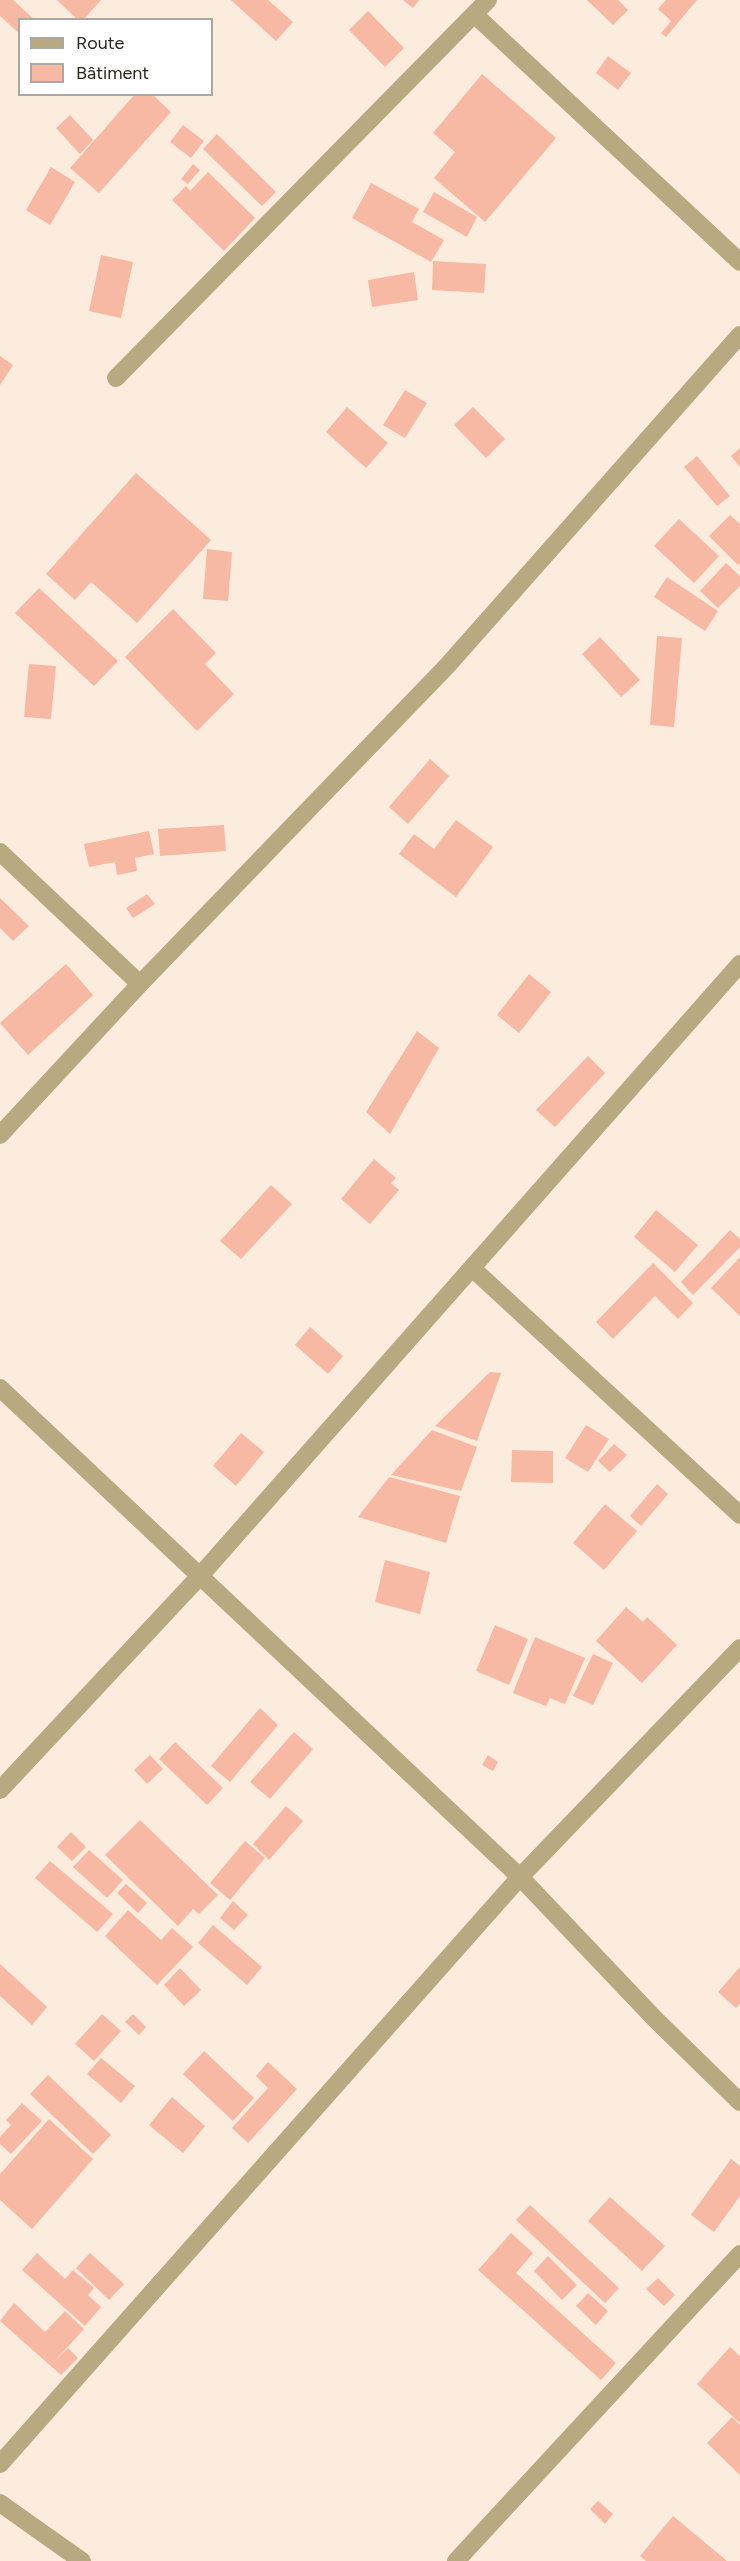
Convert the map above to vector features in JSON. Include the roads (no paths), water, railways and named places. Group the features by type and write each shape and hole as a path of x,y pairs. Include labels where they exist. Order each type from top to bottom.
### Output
{"street":[{"path":"116,378 488,0"},
{"path":"475,15 740,262"},
{"path":"0,1135 140,984 447,666 740,335"},
{"path":"0,852 140,984"},
{"path":"0,1790 199,1577 740,964"},
{"path":"472,1268 740,1515"},
{"path":"0,1388 520,1877 655,2019 740,2102"},
{"path":"0,2464 520,1877 740,1648"},
{"path":"456,2561 740,2254"},
{"path":"0,2502 82,2561"}]}
